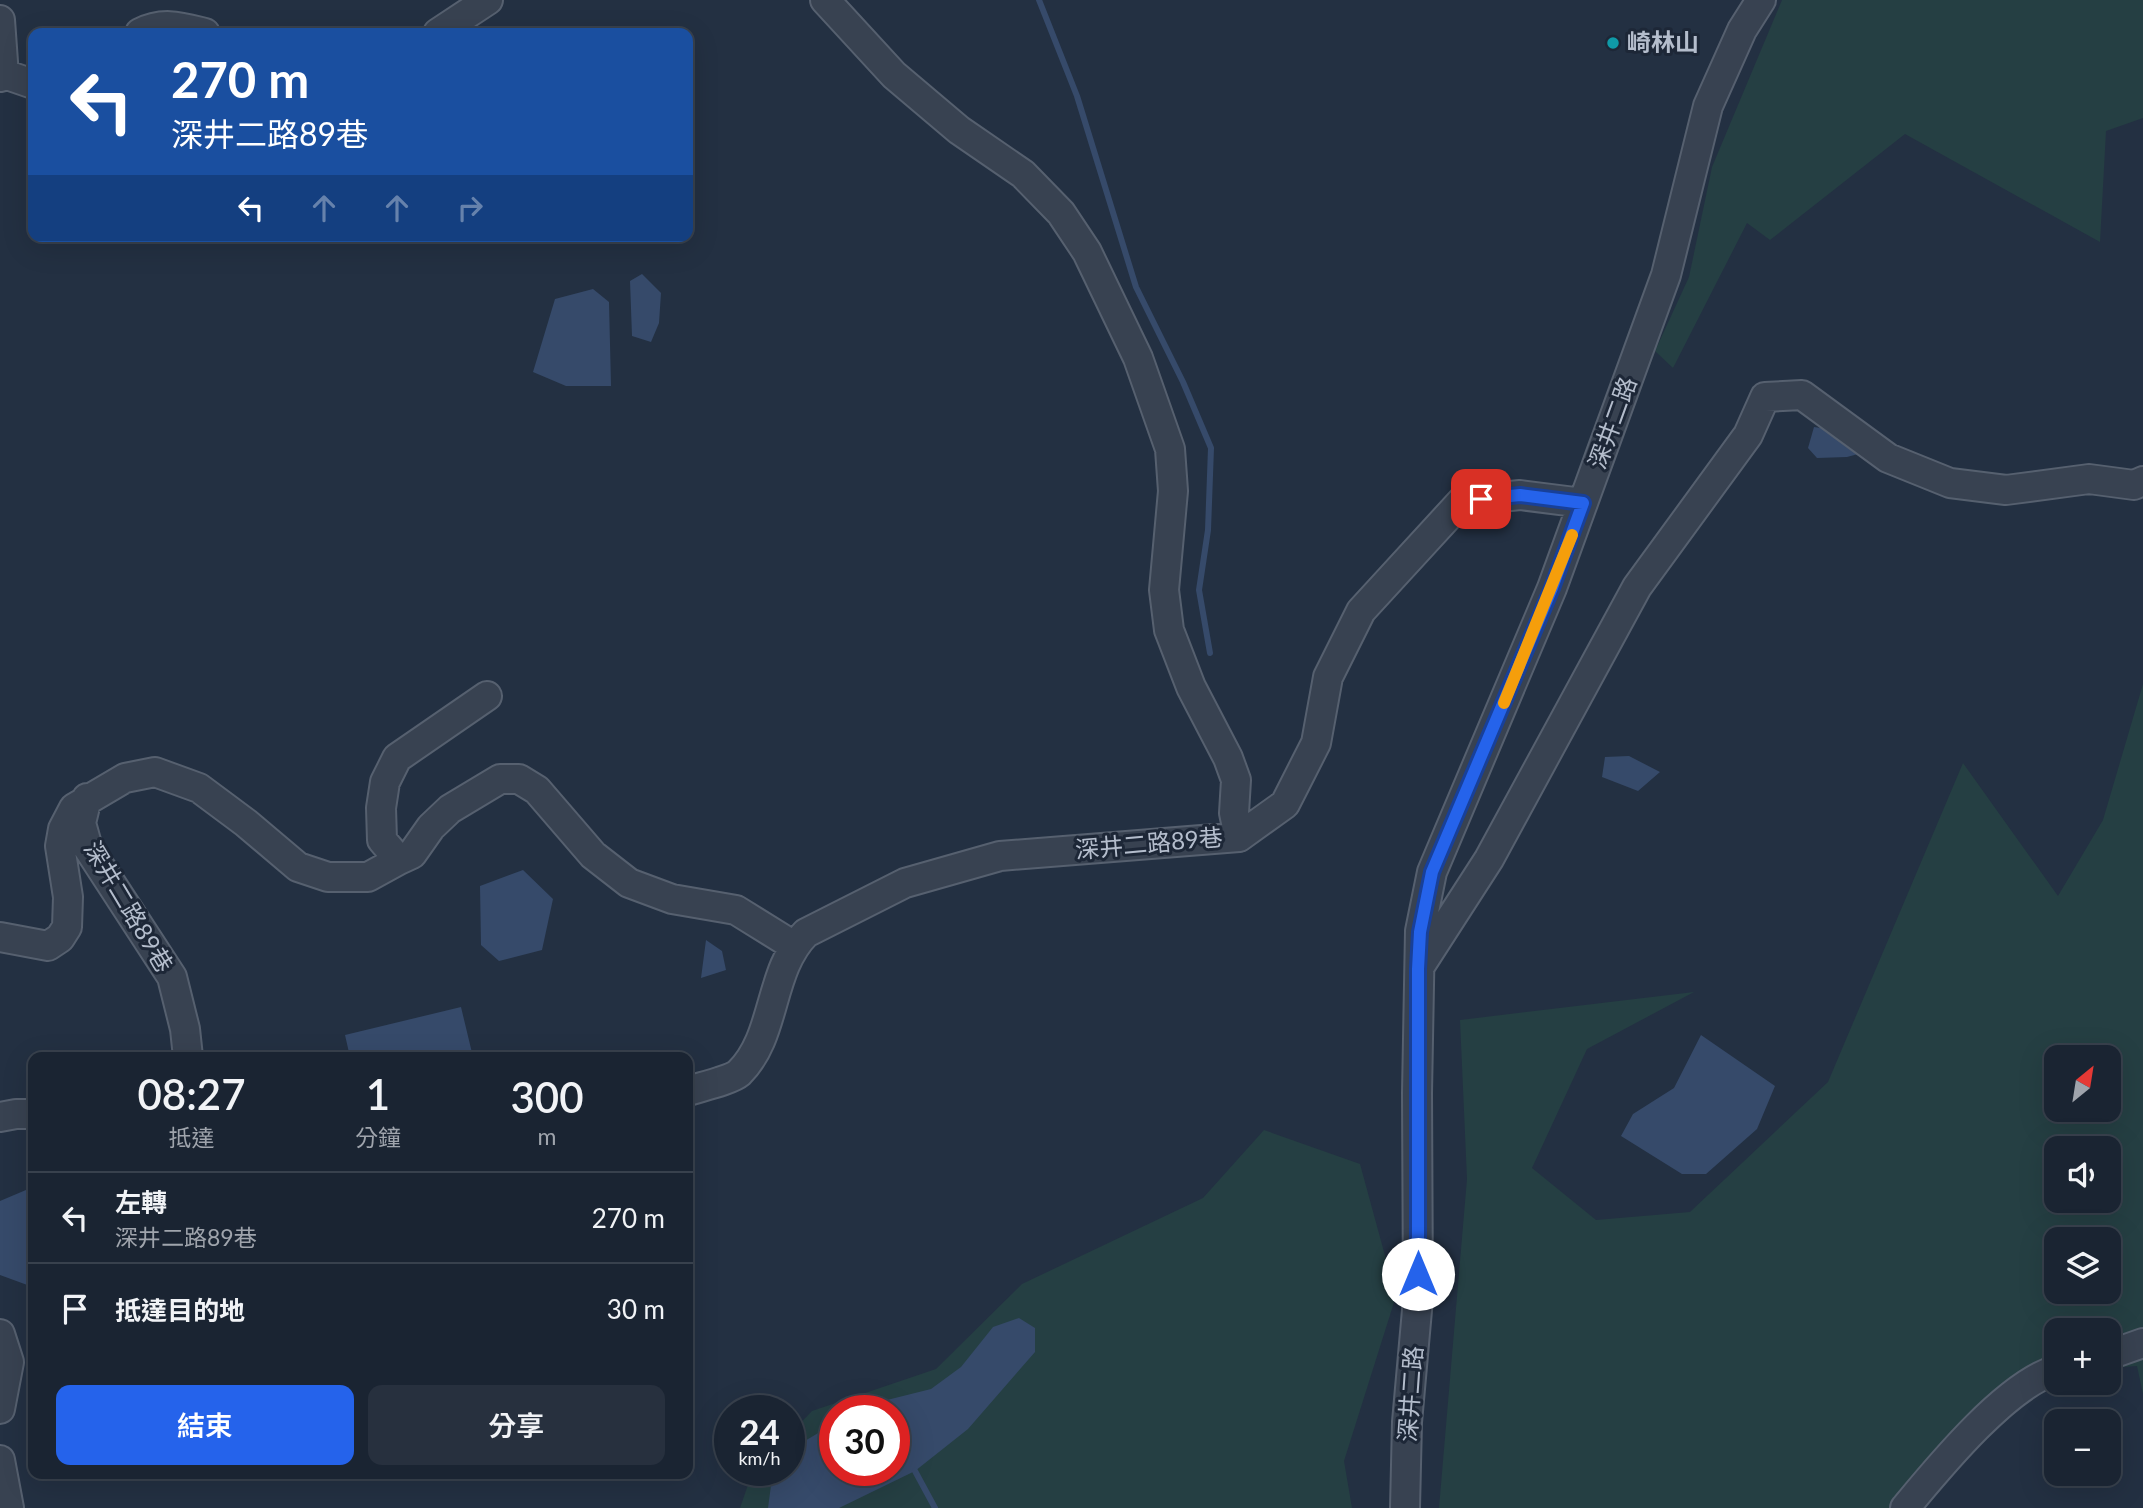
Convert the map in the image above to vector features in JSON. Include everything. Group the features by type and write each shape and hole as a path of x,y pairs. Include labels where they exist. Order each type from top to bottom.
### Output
{"street":[{"path":"446,28 488,0"},
{"path":"825,0 894,75 959,130 1023,174 1061,213 1087,253 1138,358 1170,449 1173,491 1164,590 1169,630 1191,687 1228,758 1236,780 1234,813 1238,837"},
{"name":"深井二路","path":"1405,1508 1407,1422 1418,1299 1418,969 1420,932 1432,872 1552,588 1667,275 1708,106 1742,30 1761,0"},
{"path":"0,20 2,77 28,83"},
{"path":"150,28 169,24 185,28"},
{"path":"1418,969 1489,859 1637,587 1748,435 1765,397 1802,395 1888,458 1950,483 2006,490 2089,479 2134,485 2143,481"},
{"name":"深井二路89巷","path":"693,1089 738,1074 759,1042 784,965 794,946 807,933 905,883 1000,856 1238,837 1286,804 1316,743 1328,677 1361,611 1462,501 1520,495 1583,503"},
{"path":"399,860 382,840 381,808 385,782 397,758 487,696"},
{"name":"深井二路89巷","path":"0,937 48,946 60,938 66,927 68,897 60,846 63,829 74,808 125,778 155,772 199,788 298,867 328,877 368,877 412,855 431,827 450,809 500,779 519,779 537,790 593,855 629,883 672,899 736,910 794,946"},
{"name":"深井二路89巷","path":"87,798 81,823 88,848 172,977 185,1029 187,1052"},
{"path":"0,1117 28,1114"},
{"path":"0,1334 9,1362 0,1409"},
{"path":"2121,1351 2143,1343"},
{"path":"1905,1508 1939,1467 2013,1394 2044,1374"},
{"path":"0,1460 9,1508"}],"green space":[{"path":"1782,0 2143,0 2143,118 2106,131 2100,242 1905,134 1770,240 1747,223 1673,368 1655,351 1689,277 1712,167"},
{"path":"2143,684 2143,1394 2137,1366 2121,1367 2121,1318 2044,1318 2044,1374 2011,1377 1892,1508 1439,1508 1467,1179 1460,1020 1694,992 1587,1049 1532,1168 1596,1220 1690,1212 1828,1082 1963,763 2058,896 2103,820"},
{"path":"1264,1130 1360,1164 1396,1296 1344,1461 1352,1508 740,1508 748,1486 805,1486 805,1418 819,1409 819,1486 910,1486 910,1395 859,1395 936,1369 1022,1284 1203,1198"}],"water":[{"path":"642,274 661,293 659,323 651,342 632,336 630,281"},
{"path":"593,289 609,302 611,386 566,386 533,372 555,299"},
{"path":"1814,427 1834,430 1858,454 1817,458 1808,448"},
{"path":"1629,756 1660,772 1638,791 1602,777 1605,757"},
{"path":"523,870 553,899 542,950 499,961 481,945 480,886"},
{"path":"706,940 722,951 726,970 701,978"},
{"path":"461,1007 472,1052 349,1052 345,1035"},
{"path":"1701,1035 1775,1086 1757,1129 1706,1174 1682,1174 1621,1136 1633,1114 1674,1088"},
{"path":"28,1189 28,1285 0,1275 0,1201"},
{"path":"1019,1318 1035,1328 1035,1352 968,1429 910,1473 910,1395 907,1395 931,1389 961,1367 993,1327"},
{"path":"819,1433 819,1486 884,1486 839,1508 768,1508 771,1486 805,1486 805,1441"}],"waterway":[{"path":"1039,0 1077,96 1136,287 1183,382 1211,448 1208,530 1199,590 1210,653"},
{"path":"915,1471 935,1508"}],"slow traffic":[{"path":"1504,703 1572,535"}],"place":[{"name":"崎林山","path":"1613,43"}],"route":[{"path":"1418,1274 1418,969 1420,932 1432,872 1552,588 1583,503 1520,495 1481,499"}]}
